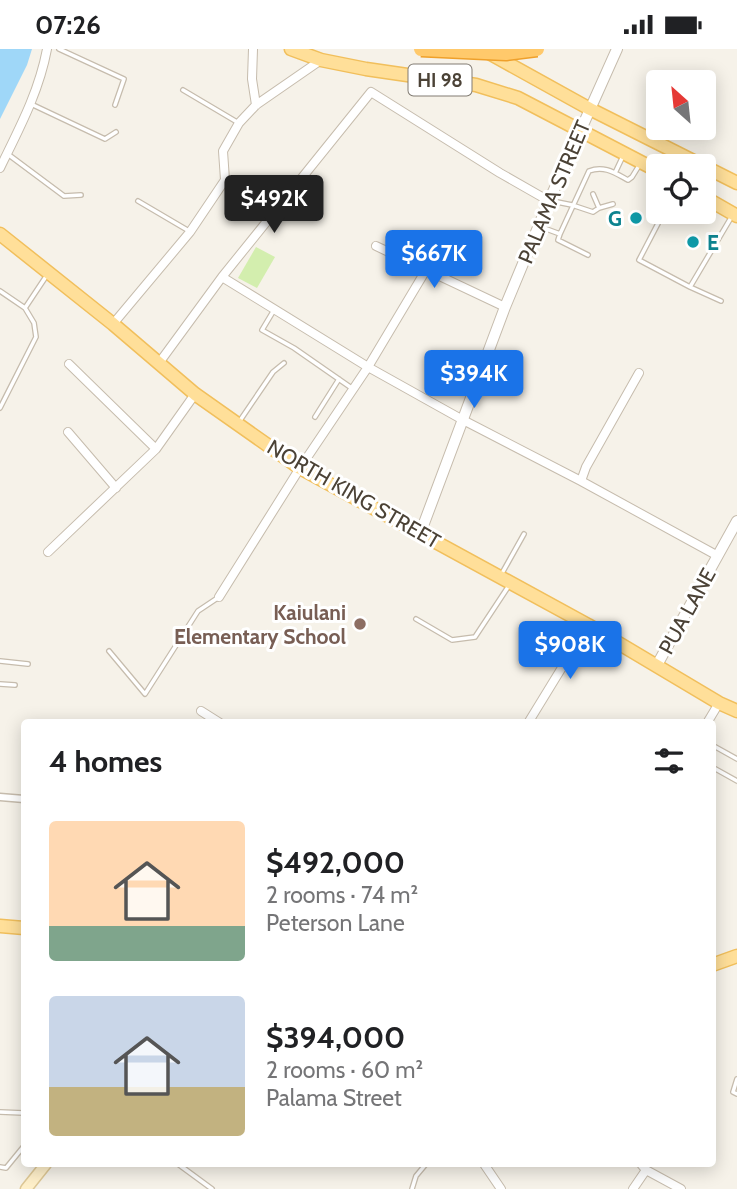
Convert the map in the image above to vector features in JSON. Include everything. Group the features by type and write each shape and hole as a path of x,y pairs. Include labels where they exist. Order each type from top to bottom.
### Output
{"highway":[{"path":"421,49 506,53 537,49"}],"main road":[{"name":"HI 98","path":"292,49 321,60 491,89 517,98 646,165"},
{"name":"HI 98","path":"483,49 590,109 737,183"},
{"path":"716,204 735,215"},
{"name":"NORTH KING STREET","path":"0,234 113,324 195,394 300,468 588,625 737,711"},
{"path":"0,926 21,928"},
{"path":"716,964 737,956"},
{"path":"26,1189 44,1167"}],"street":[{"path":"0,168 31,104 43,71 47,49"},
{"path":"253,49 256,105"},
{"name":"PALAMA STREET","path":"420,534 505,307 617,49"},
{"path":"113,324 190,232 225,180 223,151 239,123 256,105 321,60"},
{"path":"159,363 222,277 371,92 549,201"},
{"path":"376,246 505,307"},
{"path":"219,597 300,468 368,367 426,271"},
{"path":"222,277 368,367 718,555"},
{"path":"69,364 156,449"},
{"path":"581,481 586,467 639,373"},
{"path":"48,552 156,449 195,394"},
{"path":"68,432 116,488"},
{"name":"PUA LANE","path":"657,665 737,521"},
{"path":"530,719 588,625"},
{"path":"709,719 719,703"},
{"path":"201,711 214,719"},
{"path":"0,797 21,799"},
{"path":"486,1167 501,1189"},
{"path":"633,1189 644,1167 681,1189"}],"lane":[{"path":"60,49 124,79 116,106"},
{"path":"183,90 239,123"},
{"path":"31,104 105,139 116,132"},
{"path":"7,154 64,197 81,195"},
{"path":"615,173 623,154"},
{"path":"588,255 558,240 589,171 597,167 604,168 628,180 641,163"},
{"path":"593,194 599,208"},
{"path":"599,208 604,200"},
{"path":"138,201 190,232"},
{"path":"549,201 593,212 612,204"},
{"path":"690,287 735,215"},
{"path":"658,224 639,260 721,301"},
{"path":"539,226 560,234"},
{"path":"25,308 48,273"},
{"path":"0,291 25,308 34,323 36,337 0,408"},
{"path":"274,310 262,330 353,389"},
{"path":"237,424 273,372 284,363"},
{"path":"316,417 340,379"},
{"path":"416,619 452,640 475,637 506,580 524,534"},
{"path":"109,651 145,694 198,611 219,597"},
{"path":"0,661 28,664"},
{"path":"0,684 15,685"},
{"path":"716,747 737,759"},
{"path":"716,769 737,781"},
{"path":"737,1079 733,1092 737,1094"},
{"path":"0,1112 21,1113"},
{"path":"0,1167 6,1168 21,1150"},
{"path":"182,1167 212,1189"},
{"path":"412,1189 416,1176 424,1167"}],"green space":[{"path":"256,247 275,257 257,288 238,278"}],"water":[{"path":"0,49 32,49 27,65 0,119"}],"place":[{"name":"G","path":"636,218"},
{"name":"E","path":"693,242"},
{"name":"Kaiulani Elementary School","path":"360,624"}]}
